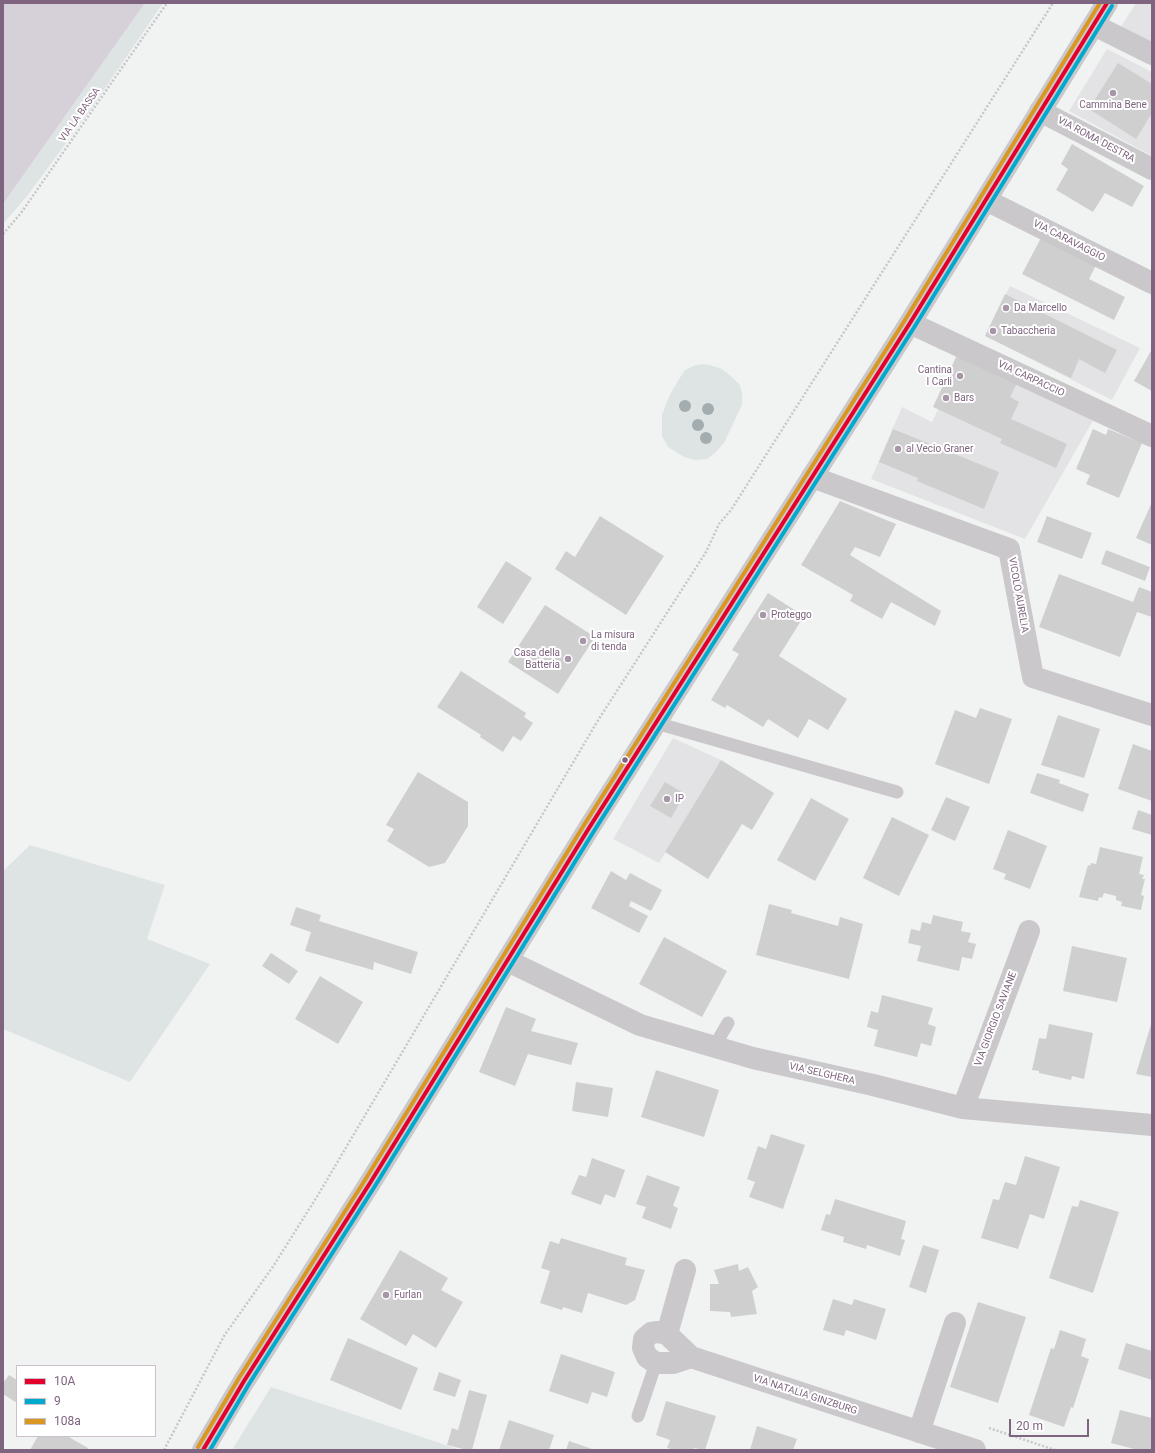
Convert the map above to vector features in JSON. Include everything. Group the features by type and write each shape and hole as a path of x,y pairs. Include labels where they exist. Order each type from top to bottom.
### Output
{"street":[{"path":"203,1450 248,1374 370,1183 656,723 910,323 1107,3"},
{"path":"1094,25 1152,54"},
{"name":"VIA ROMA DESTRA","path":"1040,111 1152,169"},
{"name":"VIA CARAVAGGIO","path":"986,200 1152,283"},
{"name":"VIA CARPACCIO","path":"910,323 1152,436"},
{"name":"VICOLO AURELIA","path":"812,477 1009,549 1033,677 1152,715"},
{"name":"VIA GIORGIO SAVIANE","path":"963,1108 1029,931"},
{"name":"VIA SELGHERA","path":"508,961 640,1025 753,1058 873,1085 963,1108 1152,1125"},
{"path":"685,1270 667,1334 658,1332 650,1333 644,1339 643,1348 647,1357 656,1363 672,1363 691,1357"},
{"path":"919,1432 955,1323"},
{"name":"VIA NATALIA GINZBURG","path":"667,1334 691,1357 975,1450"}],"lane":[{"path":"656,723 897,792"},
{"path":"714,1046 728,1023"},
{"path":"638,1416 656,1363"}],"path":[{"name":"VIA LA BASSA","path":"3,234 21,213 168,3"},
{"path":"164,1450 224,1336 274,1265 318,1195 597,722 706,552 719,524 735,503 1054,3"}],"shaded area":[{"path":"3,3 145,3 3,204"},
{"path":"145,3 163,3 89,112 28,195 3,224 3,204"},
{"path":"1136,3 1152,3 1152,44 1120,28"},
{"path":"1107,49 1152,72 1152,156 1069,111"},
{"path":"1010,286 1140,348 1112,400 985,336"},
{"path":"964,355 1095,417 1025,539 871,479 902,407 932,422"},
{"path":"702,364 722,369 740,385 742,405 724,443 707,459 695,460 684,457 668,447 662,436 662,415 670,394 685,370"},
{"name":"IP","path":"673,738 721,760 659,863 613,839"},
{"path":"30,845 165,885 147,939 210,964 130,1082 3,1029 3,871"},
{"path":"271,1387 440,1443 460,1450 232,1450"}],"building":[{"path":"1118,63 1152,84 1152,113 1136,139 1089,109"},
{"path":"1072,144 1144,186 1132,207 1105,193 1093,212 1056,190 1068,169 1061,164"},
{"path":"1043,234 1097,263 1089,279 1125,297 1114,320 1022,274"},
{"path":"1005,294 1117,350 1105,373 1079,359 1071,378 985,336"},
{"path":"1152,349 1152,391 1134,381"},
{"path":"957,355 1017,383 1010,397 1019,402 1011,419 1067,444 1056,468 1000,443 1002,439 933,407"},
{"path":"893,429 999,472 984,509 917,481 918,478 879,462"},
{"path":"1093,429 1106,435 1108,429 1142,443 1119,498 1086,484 1090,475 1076,469"},
{"path":"840,501 896,524 880,557 855,547 850,555 941,611 935,626 891,602 882,619 850,601 853,595 801,565"},
{"path":"1152,502 1152,545 1136,538"},
{"path":"600,516 664,556 626,615 555,569 566,551 575,557"},
{"path":"1047,516 1092,533 1082,559 1037,542"},
{"path":"1106,550 1150,567 1145,581 1101,564"},
{"path":"506,561 532,578 503,624 477,607"},
{"path":"1059,574 1133,602 1139,587 1152,592 1152,617 1137,612 1120,657 1039,627"},
{"path":"768,593 804,616 779,656 847,699 828,730 809,719 798,738 768,719 763,727 727,705 725,708 711,700 739,654 732,650"},
{"path":"545,605 595,637 558,694 508,662"},
{"path":"461,671 526,713 524,717 533,723 521,741 513,736 503,752 480,737 481,735 437,707"},
{"path":"980,708 1012,719 989,784 935,764 955,710 976,718"},
{"path":"1058,715 1100,729 1084,778 1041,765"},
{"path":"1133,744 1152,751 1152,801 1118,789"},
{"path":"721,760 774,793 752,830 742,824 708,879 665,852"},
{"path":"418,772 468,802 468,826 445,863 429,867 387,841 394,829 386,825"},
{"path":"1037,773 1060,780 1059,783 1089,794 1083,812 1030,793"},
{"path":"665,782 685,794 671,818 650,806"},
{"path":"946,797 970,807 955,841 931,830"},
{"path":"811,798 849,819 815,881 777,860"},
{"path":"1138,810 1152,815 1152,835 1132,829"},
{"path":"892,817 929,835 899,896 863,878"},
{"path":"1008,830 1047,846 1030,889 1004,879 1006,874 993,869"},
{"path":"1100,847 1143,857 1139,874 1144,875 1142,879 1145,879 1141,895 1144,896 1141,910 1121,906 1122,902 1116,900 1116,896 1104,893 1102,898 1099,897 1098,901 1079,897 1088,865 1090,866 1091,863 1096,864"},
{"path":"611,871 626,880 630,873 662,890 651,911 631,901 629,906 648,916 639,933 591,908"},
{"path":"769,904 792,910 791,913 838,926 840,917 863,924 849,979 756,955"},
{"path":"296,907 321,915 319,921 418,952 411,974 374,962 373,970 305,951 311,932 290,925"},
{"path":"933,915 963,922 961,931 971,933 968,942 976,944 972,959 962,957 959,971 917,961 921,946 908,943 911,929 920,931 922,922 931,924"},
{"path":"664,937 727,971 702,1017 639,984"},
{"path":"1072,946 1127,958 1117,1002 1063,991"},
{"path":"271,953 298,971 289,984 262,966"},
{"path":"320,976 363,1002 338,1044 295,1019"},
{"path":"882,995 933,1008 928,1024 936,1027 931,1046 921,1043 917,1057 874,1046 878,1030 867,1027 871,1011 878,1013"},
{"path":"506,1007 536,1019 531,1031 578,1043 571,1065 528,1054 515,1086 479,1072"},
{"path":"1152,1021 1152,1077 1136,1074"},
{"path":"1049,1024 1093,1033 1084,1079 1072,1076 1071,1080 1032,1070 1039,1038 1046,1039"},
{"path":"656,1070 719,1090 704,1137 641,1117"},
{"path":"576,1082 613,1088 608,1117 572,1111"},
{"path":"771,1134 805,1145 783,1209 749,1197 755,1182 747,1179 758,1146 766,1149"},
{"path":"1025,1156 1060,1167 1044,1219 1030,1214 1018,1249 981,1238 993,1199 999,1200 1005,1182 1016,1185"},
{"path":"592,1158 625,1170 615,1198 605,1194 601,1205 571,1194 579,1175 586,1177"},
{"path":"647,1175 680,1187 673,1206 678,1208 671,1229 642,1218 646,1207 636,1204"},
{"path":"835,1199 906,1221 901,1239 905,1240 900,1256 867,1245 866,1249 843,1242 844,1237 821,1230 826,1214 830,1215"},
{"path":"1080,1200 1119,1212 1093,1293 1049,1278 1072,1206 1078,1207"},
{"path":"561,1238 627,1258 625,1265 645,1270 635,1300 626,1305 588,1293 582,1313 563,1307 562,1310 540,1303 550,1271 541,1268 550,1241 559,1244"},
{"path":"923,1245 939,1250 926,1293 909,1287"},
{"path":"400,1250 448,1278 441,1290 463,1302 436,1348 413,1334 406,1346 360,1319"},
{"path":"738,1264 739,1271 748,1267 758,1287 752,1291 757,1314 731,1317 730,1312 710,1311 710,1284 719,1284 714,1270"},
{"path":"833,1299 852,1305 854,1299 886,1309 876,1340 846,1330 844,1336 823,1330"},
{"path":"978,1302 1026,1317 998,1403 950,1387"},
{"path":"1060,1330 1086,1339 1081,1356 1089,1359 1073,1408 1071,1407 1064,1427 1029,1415 1051,1348 1054,1349"},
{"path":"348,1338 418,1368 401,1410 330,1380"},
{"path":"1126,1343 1152,1351 1152,1380 1118,1369"},
{"path":"561,1354 615,1372 607,1397 592,1392 588,1404 549,1391"},
{"path":"439,1372 461,1380 455,1397 433,1390"},
{"path":"9,1375 16,1379 16,1402 3,1394 3,1383"},
{"path":"469,1390 487,1395 472,1450 447,1445 452,1428 458,1430"},
{"path":"666,1401 716,1416 705,1450 694,1448 693,1450 675,1450 667,1448 670,1440 656,1435"},
{"path":"1120,1410 1152,1418 1152,1450 1138,1450 1111,1443"},
{"path":"509,1420 554,1435 549,1450 499,1450"},
{"path":"757,1426 797,1439 793,1450 750,1450"},
{"path":"37,1437 69,1437 88,1448 87,1450 30,1450"},
{"path":"569,1441 595,1450 566,1450"}],"transit line":[{"name":"108a","path":"198,1447 239,1378 365,1180 584,825 905,320 1100,3"},
{"name":"10A","path":"203,1450 244,1381 370,1183 589,828 910,323 1107,3"},
{"name":"9","path":"210,1450 249,1384 375,1186 594,831 915,326 1112,6"}],"place":[{"name":"Cammina Bene","path":"1113,93"},
{"name":"Da Marcello","path":"1006,308"},
{"name":"Tabaccheria","path":"993,331"},
{"name":"Cantina I Carli","path":"960,376"},
{"name":"Bars","path":"946,398"},
{"name":"al Vecio Graner","path":"898,449"},
{"name":"Proteggo","path":"763,615"},
{"name":"La misura di tenda","path":"583,641"},
{"name":"Casa della Batteria","path":"568,659"},
{"name":"IP","path":"667,799"},
{"name":"Furlan","path":"386,1295"}]}
